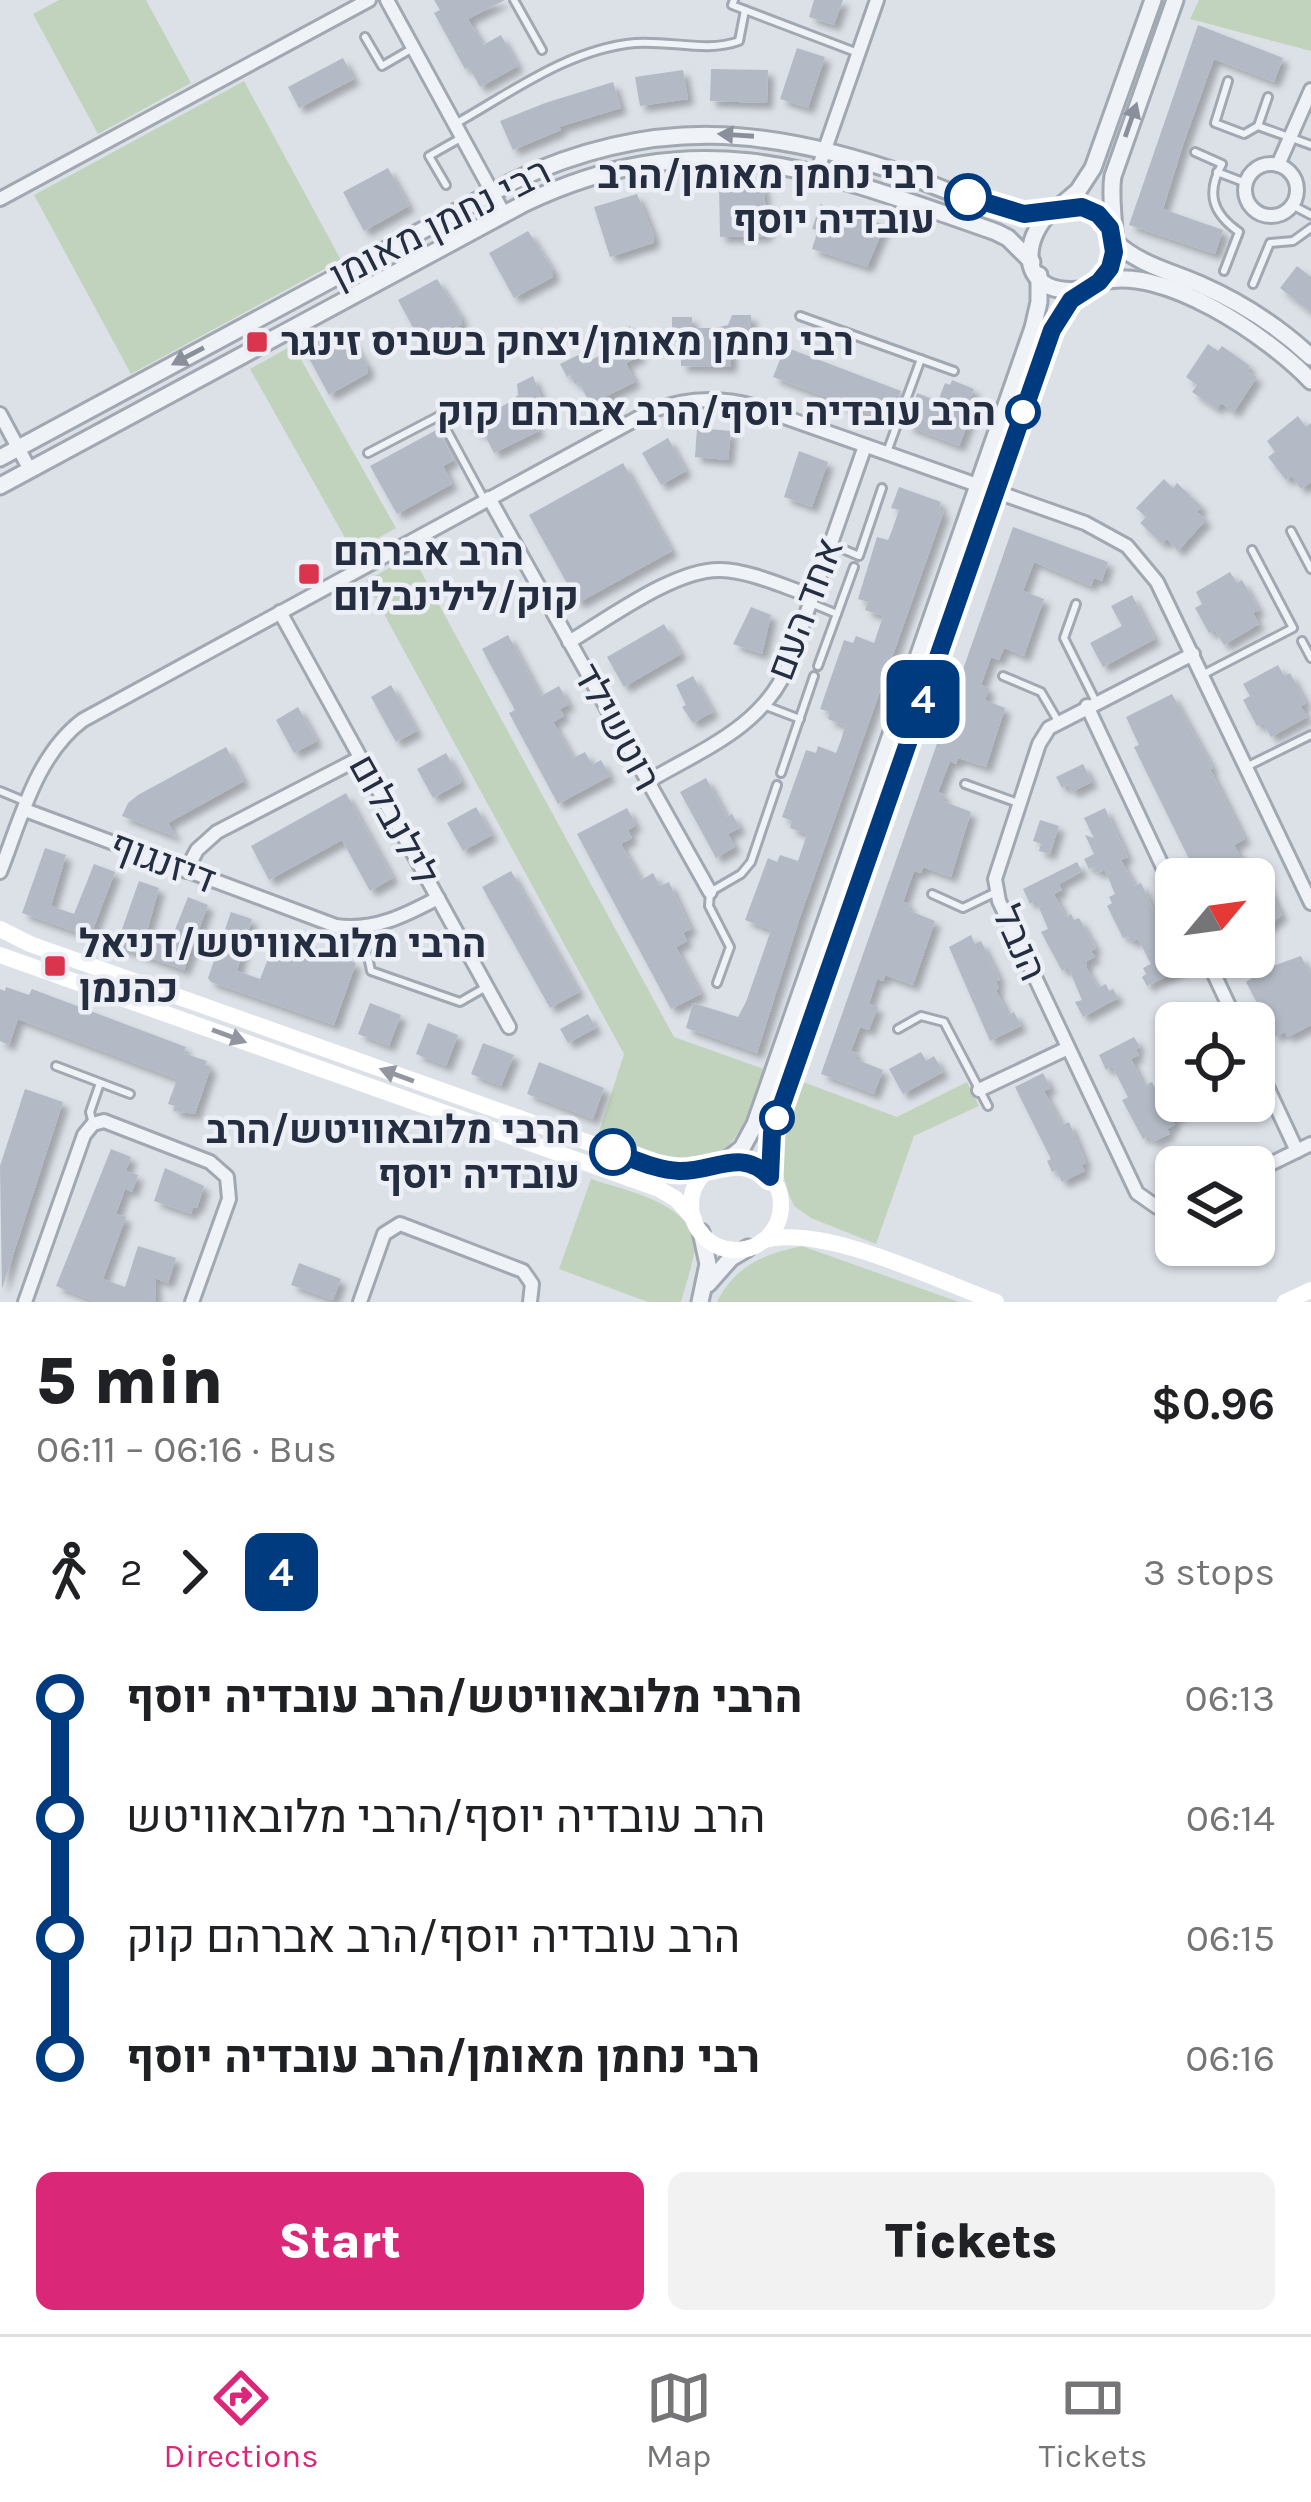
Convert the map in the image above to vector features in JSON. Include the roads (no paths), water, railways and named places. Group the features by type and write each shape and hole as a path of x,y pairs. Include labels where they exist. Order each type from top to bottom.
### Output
{"main road":[{"path":"0,928 30,944 657,1167 708,1169 727,1160 752,1163 770,1177 797,1219 823,1239"},
{"path":"0,956 659,1189 676,1199 723,1248 792,1235 823,1239 996,1302"},
{"path":"697,1226 693,1190 708,1169"},
{"path":"755,1244 778,1219 779,1196"},
{"path":"1285,1302 1311,1290"}],"street":[{"path":"0,199 368,0"},
{"path":"387,0 504,214"},
{"path":"817,172 877,0"},
{"path":"727,1160 742,1148 754,1128 1035,321 1032,233 1078,191 1093,168 1153,0"},
{"path":"770,1177 772,1133 1052,330 1064,309 1112,263 1109,205 1113,176 1175,0"},
{"path":"1278,166 1311,90"},
{"name":"רבי נחמן מאומן","path":"0,458 492,192 571,156 668,135 741,134 825,149 1003,209 1024,214 1055,210"},
{"name":"רבי נחמן מאומן","path":"0,486 504,214 579,179 639,164 739,159 817,172 995,232 1008,238 1036,268"},
{"path":"1278,166 1295,182 1292,205 1280,214 1264,215 1249,203 1246,183 1258,168 1278,166"},
{"path":"1055,210 1088,208 1113,237 1147,264 1199,284 1259,316 1309,368"},
{"path":"1036,268 1063,290 1138,280 1192,299 1309,368"},
{"path":"0,872 52,749 76,725 649,412 690,400 741,403 1097,527 1126,546 1157,582 1311,903"},
{"path":"0,414 30,470"},
{"name":"אחד העם","path":"647,782 739,728 766,706 784,675 865,446"},
{"name":"רוטשילד","path":"487,499 710,892"},
{"path":"569,642 701,572 736,572 811,600"},
{"name":"לילנבלום","path":"280,612 508,1027"},
{"path":"1058,721 1193,654"},
{"path":"1091,704 1160,858"},
{"name":"הנבל","path":"1058,721 1040,740 996,869 997,892 1137,1193 1155,1205"},
{"path":"186,871 197,850 217,832 360,758"},
{"name":"דיזנגוף","path":"27,806 321,922 362,928"},
{"path":"362,928 396,919 438,898"},
{"path":"980,1090 1068,1048"},
{"path":"1275,1096 1304,1148 1275,1162"},
{"path":"25,1302 82,1139 93,1124 113,1123 214,1164 227,1177 229,1199 192,1302"},
{"path":"359,1302 382,1238 390,1227 404,1225 519,1269 530,1280 530,1302"},
{"path":"697,1226 708,1264 701,1297"},
{"path":"701,1297 727,1263 755,1244"}],"lane":[{"path":"514,0 542,50"},
{"path":"734,0 732,5 858,53"},
{"path":"446,185 429,156 459,130 593,50 670,41 722,47 739,41 745,10"},
{"path":"365,37 382,66 413,48"},
{"path":"1228,81 1215,124 1244,134 1258,126 1268,97"},
{"path":"1258,126 1311,145"},
{"path":"1195,152 1222,164 1211,195 1215,208 1239,232 1223,271"},
{"path":"1217,172 1246,183"},
{"path":"1292,205 1311,215"},
{"path":"1253,284 1270,243 1293,241 1311,228"},
{"path":"800,316 954,371"},
{"path":"886,453 921,359"},
{"path":"368,453 439,416 487,499"},
{"path":"831,544 859,556 883,488"},
{"path":"1292,531 1311,569"},
{"path":"1203,675 1293,628 1252,550"},
{"path":"818,666 854,567"},
{"path":"811,600 837,614"},
{"path":"1076,604 1064,638 1091,704"},
{"path":"1302,641 1311,658"},
{"path":"781,773 814,676"},
{"path":"1004,676 1041,692 1058,721"},
{"path":"766,706 800,719"},
{"path":"1246,767 1311,735"},
{"path":"964,784 1018,803"},
{"path":"717,983 730,947 709,906 710,892 752,862 777,785"},
{"path":"0,791 27,806"},
{"path":"932,894 963,908 997,892"},
{"path":"362,928 371,971 460,1002 486,987"},
{"path":"898,1029 921,1016 944,1022 988,1106"},
{"path":"56,1066 130,1094"},
{"path":"93,1124 90,1112 100,1083"}],"place":[{"name":"רבי נחמן מאומן/הרב עובדיה יוסף","path":"968,197"},
{"name":"רבי נחמן מאומן/יצחק בשביס זינגר","path":"257,342"},
{"name":"הרב עובדיה יוסף/הרב אברהם קוק","path":"1023,412"},
{"name":"הרב אברהם קוק/לילינבלום","path":"309,574"},
{"name":"הרבי מלובאוויטש/דניאל כהנמן","path":"55,966"},
{"name":"הרבי מלובאוויטש/הרב עובדיה יוסף","path":"613,1152"}]}
